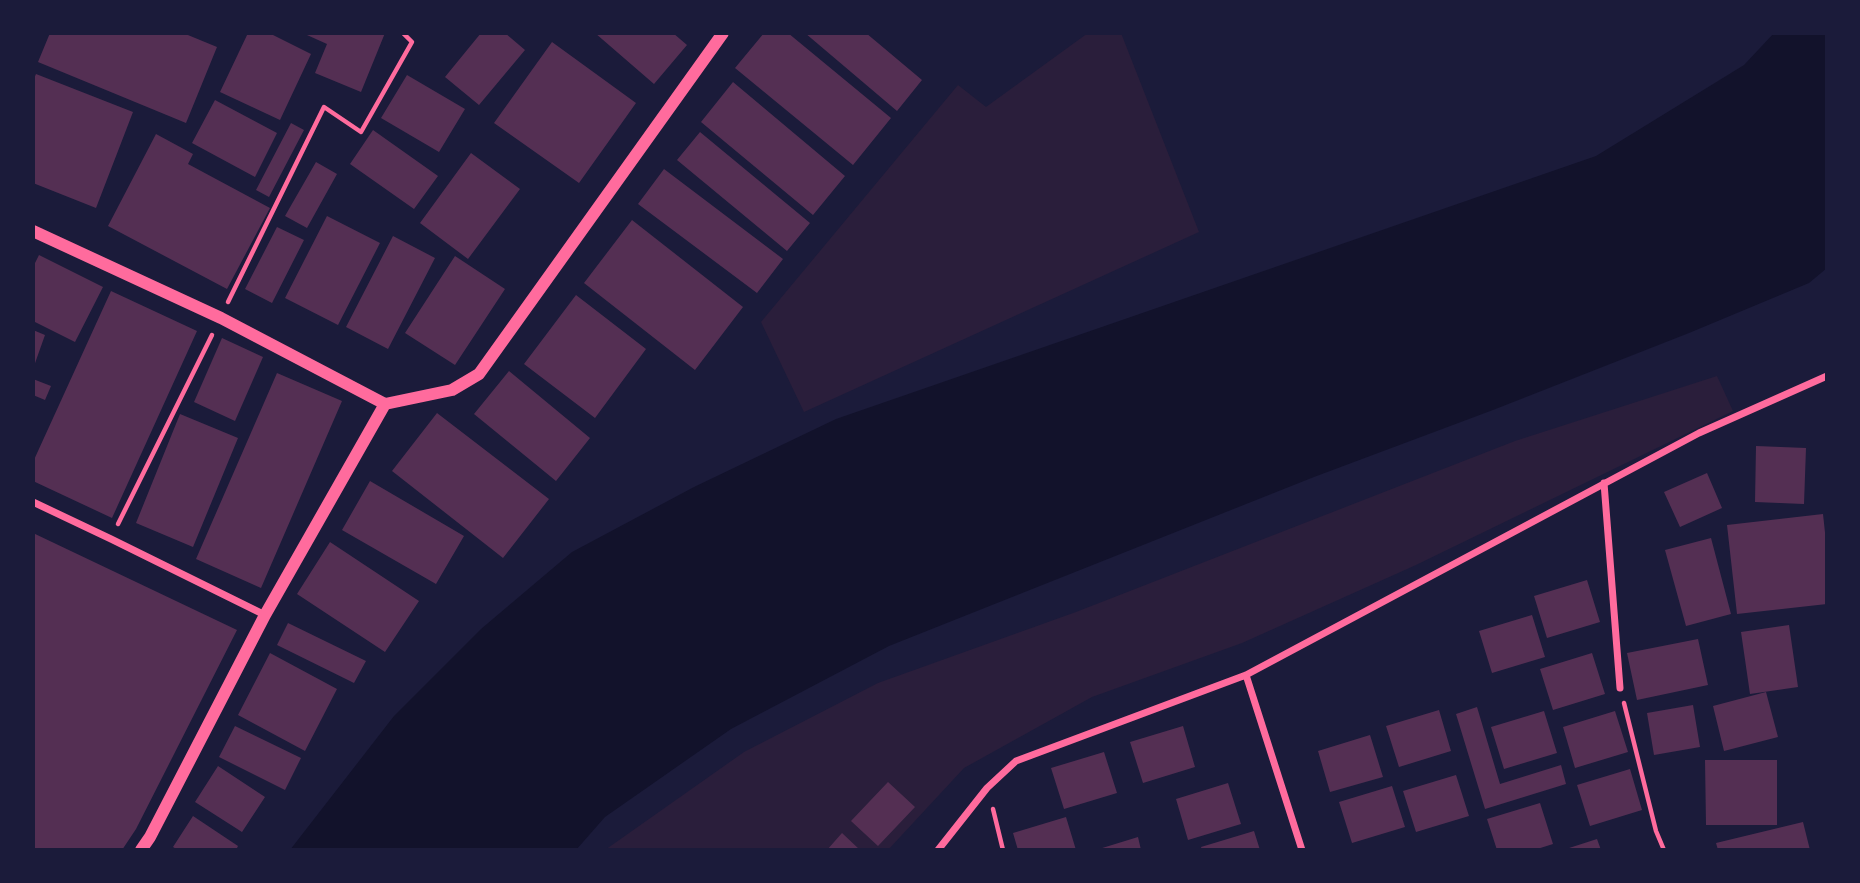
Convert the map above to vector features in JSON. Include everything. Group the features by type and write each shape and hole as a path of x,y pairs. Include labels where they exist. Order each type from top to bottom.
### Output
{"street":[{"path":"33,232 221,317 385,404 452,390 479,374 723,33"},
{"path":"938,850 987,788 1016,761 1246,675 1699,433 1827,376"},
{"path":"141,850 265,615 385,404"},
{"path":"1604,483 1620,688"},
{"path":"33,502 265,615"},
{"path":"1246,675 1303,850"}],"path":[{"path":"111,539 324,107 361,132 412,42 403,33"},
{"path":"1620,688 1656,831 1664,850"},
{"path":"987,788 1003,850"}],"shaded area":[{"path":"1088,33 1121,33 1199,232 804,412 761,322 958,85 986,107"},
{"path":"1774,33 1827,33 1827,268 1809,283 1689,333 1314,477 889,646 731,729 605,817 576,850 290,850 394,716 481,629 572,552 694,487 836,419 1596,156 1744,65"},
{"path":"1717,376 1733,411 1416,565 1242,643 1092,697 964,768 888,850 605,850 744,752 878,683 1076,612 1515,441"}],"building":[{"path":"50,33 183,33 217,47 186,123 38,62"},
{"path":"248,33 269,33 311,54 280,120 220,92"},
{"path":"307,33 385,33 361,92 315,73 327,44"},
{"path":"481,33 505,33 525,50 479,105 445,77"},
{"path":"595,33 673,33 687,45 654,84"},
{"path":"764,33 788,33 891,118 853,165 735,68"},
{"path":"805,33 866,33 922,80 897,111"},
{"path":"552,42 636,103 579,183 494,123"},
{"path":"36,74 133,112 96,208 33,183 33,81"},
{"path":"407,75 465,109 439,152 381,118"},
{"path":"733,82 845,176 813,215 701,122"},
{"path":"215,100 277,133 255,177 192,143"},
{"path":"291,123 304,130 269,197 256,190"},
{"path":"373,130 438,176 414,209 350,164"},
{"path":"700,132 810,223 787,251 677,160"},
{"path":"156,134 193,154 188,164 270,208 227,289 108,226"},
{"path":"471,153 520,189 468,259 420,223"},
{"path":"316,162 337,174 307,228 285,216"},
{"path":"664,169 783,259 757,293 638,204"},
{"path":"327,216 380,243 338,325 285,298"},
{"path":"632,220 743,307 695,370 584,283"},
{"path":"277,227 304,240 272,303 245,289"},
{"path":"393,236 435,258 388,349 346,327"},
{"path":"39,255 103,287 75,342 33,321 33,267"},
{"path":"455,256 505,289 455,365 405,333"},
{"path":"111,291 197,331 112,518 33,481 33,462"},
{"path":"576,295 646,349 595,418 524,364"},
{"path":"33,330 45,335 34,366 33,366"},
{"path":"222,338 263,357 235,421 194,402"},
{"path":"509,371 590,438 556,481 474,414"},
{"path":"277,373 342,401 261,588 196,559"},
{"path":"33,379 51,386 45,400 33,395"},
{"path":"437,413 549,499 503,558 392,471"},
{"path":"180,414 238,438 193,547 136,523"},
{"path":"1756,446 1806,448 1804,504 1755,502"},
{"path":"1707,473 1722,508 1680,527 1664,492"},
{"path":"370,481 464,536 436,584 342,530"},
{"path":"1823,514 1827,551 1827,604 1737,614 1727,525"},
{"path":"33,533 237,630 136,829 122,850 33,850"},
{"path":"1711,538 1731,614 1686,626 1665,550"},
{"path":"330,542 419,601 385,652 297,594"},
{"path":"1587,580 1600,622 1547,638 1534,596"},
{"path":"1532,615 1545,657 1492,673 1479,631"},
{"path":"288,623 366,661 354,683 277,645"},
{"path":"1789,625 1798,687 1750,694 1741,632"},
{"path":"1698,639 1708,685 1637,700 1627,653"},
{"path":"270,653 337,689 305,751 238,715"},
{"path":"1592,653 1605,694 1553,710 1540,669"},
{"path":"1766,692 1778,737 1724,751 1713,706"},
{"path":"1693,705 1700,747 1654,755 1647,713"},
{"path":"1477,707 1500,784 1561,765 1566,784 1485,809 1456,714"},
{"path":"1439,710 1451,751 1399,767 1386,726"},
{"path":"1544,711 1557,753 1504,769 1491,727"},
{"path":"1615,711 1628,752 1575,768 1563,727"},
{"path":"235,726 301,758 285,790 219,757"},
{"path":"1183,726 1195,767 1143,783 1130,742"},
{"path":"1370,735 1383,777 1330,792 1318,751"},
{"path":"1104,752 1117,793 1064,809 1051,768"},
{"path":"1705,760 1777,760 1777,825 1706,825"},
{"path":"218,766 265,797 242,832 195,802"},
{"path":"1630,769 1642,810 1590,826 1577,785"},
{"path":"1456,775 1469,816 1416,832 1403,791"},
{"path":"888,782 915,807 878,846 851,821"},
{"path":"1228,783 1241,824 1188,840 1176,799"},
{"path":"1392,786 1405,827 1352,843 1339,802"},
{"path":"1540,803 1553,844 1534,850 1497,850 1487,819"},
{"path":"193,816 238,846 236,850 178,850 173,847"},
{"path":"1066,817 1076,850 1018,850 1013,833"},
{"path":"1803,822 1810,850 1718,850 1716,843"},
{"path":"1254,831 1260,850 1202,850 1201,847"},
{"path":"842,833 860,850 827,850"},
{"path":"1138,837 1141,850 1099,850 1099,849"},
{"path":"1597,839 1601,850 1566,850 1566,849"}]}
